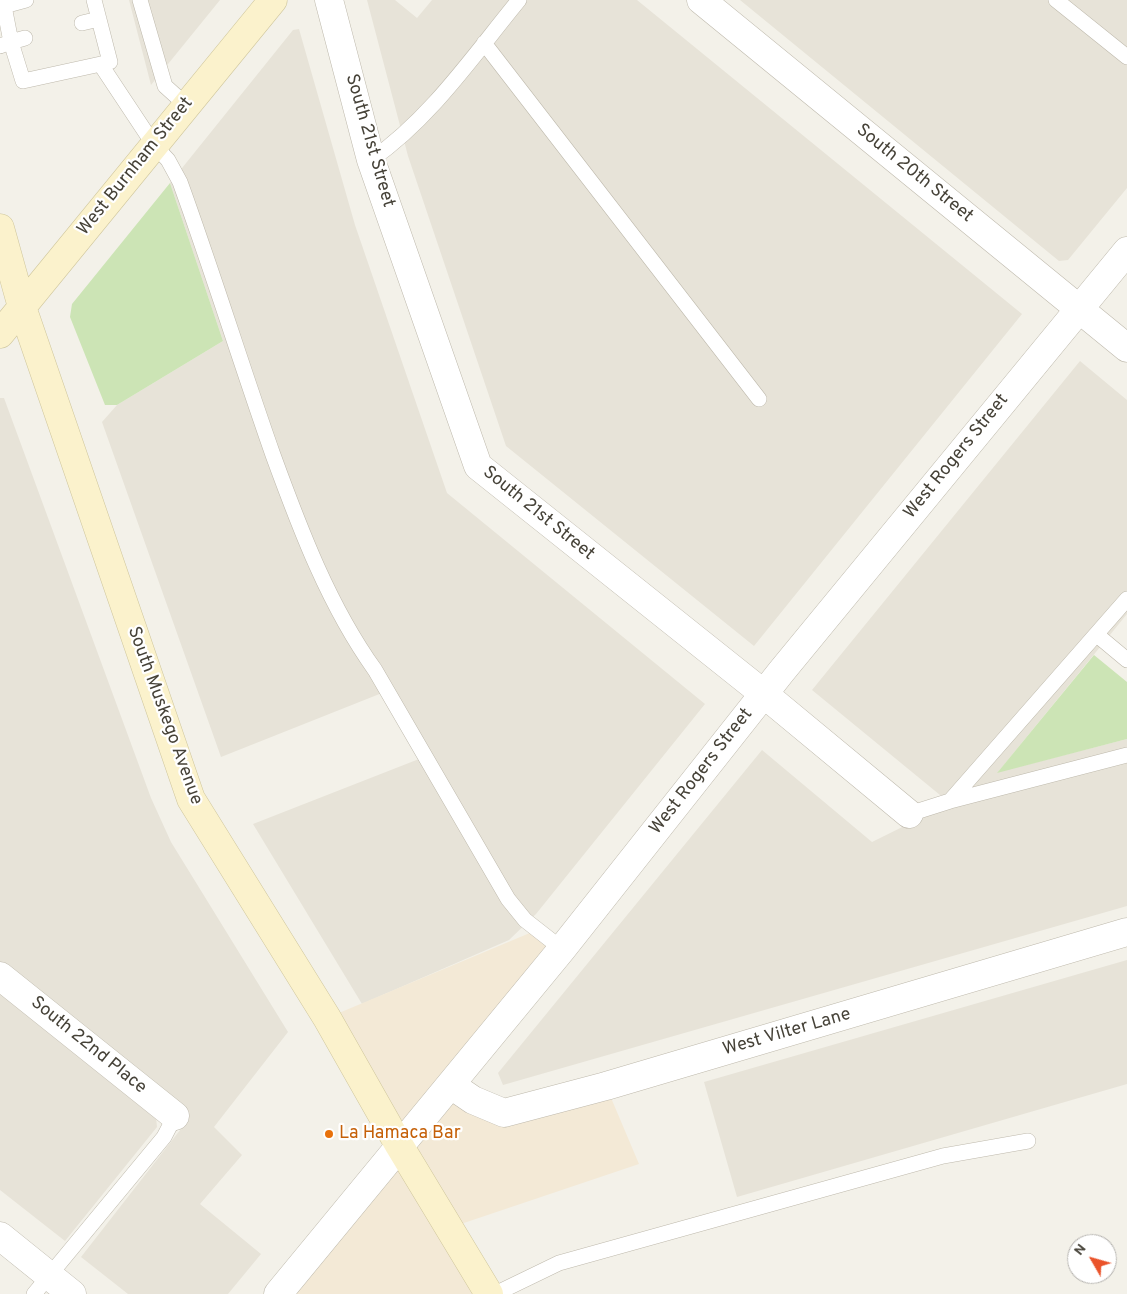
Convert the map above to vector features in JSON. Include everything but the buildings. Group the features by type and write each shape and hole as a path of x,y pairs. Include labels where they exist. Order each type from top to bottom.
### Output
{"street":[{"name":"West Burnham Street","path":"0,334 273,0"},
{"name":"South 21st Street","path":"329,0 371,160 478,466 764,694 909,814"},
{"name":"South 20th Street","path":"701,0 1127,348"},
{"name":"South Muskego Avenue","path":"0,228 22,307 191,799 327,1018 399,1145 489,1294"},
{"name":"West Rogers Street","path":"278,1294 562,949 764,694 1127,250"},
{"name":"West Vilter Lane","path":"452,1084 473,1100 504,1113 606,1086 1127,932"},
{"name":"South 22nd Place","path":"0,976 175,1116"},
{"path":"0,1236 42,1285 72,1294"}],"lane":[{"path":"26,0 4,6 12,42 24,81 110,62 94,0"},
{"path":"140,0 164,86 186,105"},
{"path":"371,160 420,121 520,0"},
{"path":"1056,0 1127,57"},
{"path":"82,23 99,19"},
{"path":"484,43 759,399"},
{"path":"101,65 154,145 168,160 180,182 289,498 326,584 356,643 375,670 508,899 524,920 562,949"},
{"path":"950,801 1127,600"},
{"path":"1097,635 1127,660"},
{"path":"909,814 950,801 1127,755"},
{"path":"42,1285 164,1137 175,1116"},
{"path":"494,1294 568,1260 943,1156 1028,1141"}],"shaded area":[{"path":"129,0 220,0 151,85"},
{"path":"367,0 395,0 417,18 432,0 637,0 1022,314 754,646 506,446 408,156"},
{"path":"740,0 1127,0 1127,188 1068,260 1059,261"},
{"path":"299,29 355,225 447,493 705,704 536,914 509,940 362,1004 253,824 419,759 382,693 221,757 102,422 117,405 223,341 170,183 293,30"},
{"path":"1080,361 1127,400 1127,614 998,772 1127,739 1127,906 503,1085 498,1073 762,750 872,842 967,795 940,795 812,690"},
{"path":"0,398 4,398 151,798 171,842 288,1032 214,1127 242,1155 200,1204 261,1254 228,1294 128,1294 81,1257 184,1125 0,963"},
{"path":"537,930 562,949 452,1085 504,1113 606,1086 639,1164 449,1228 489,1294 278,1294 399,1145 327,1018"},
{"path":"1127,960 1127,1084 737,1197 704,1082"},
{"path":"0,990 156,1117 157,1127 65,1241 0,1190"}],"green space":[{"path":"170,183 223,341 117,405 105,405 70,317 72,304"},
{"path":"1094,655 1127,682 1127,739 997,773"}],"place":[{"name":"La Hamaca Bar","path":"329,1134"}]}
